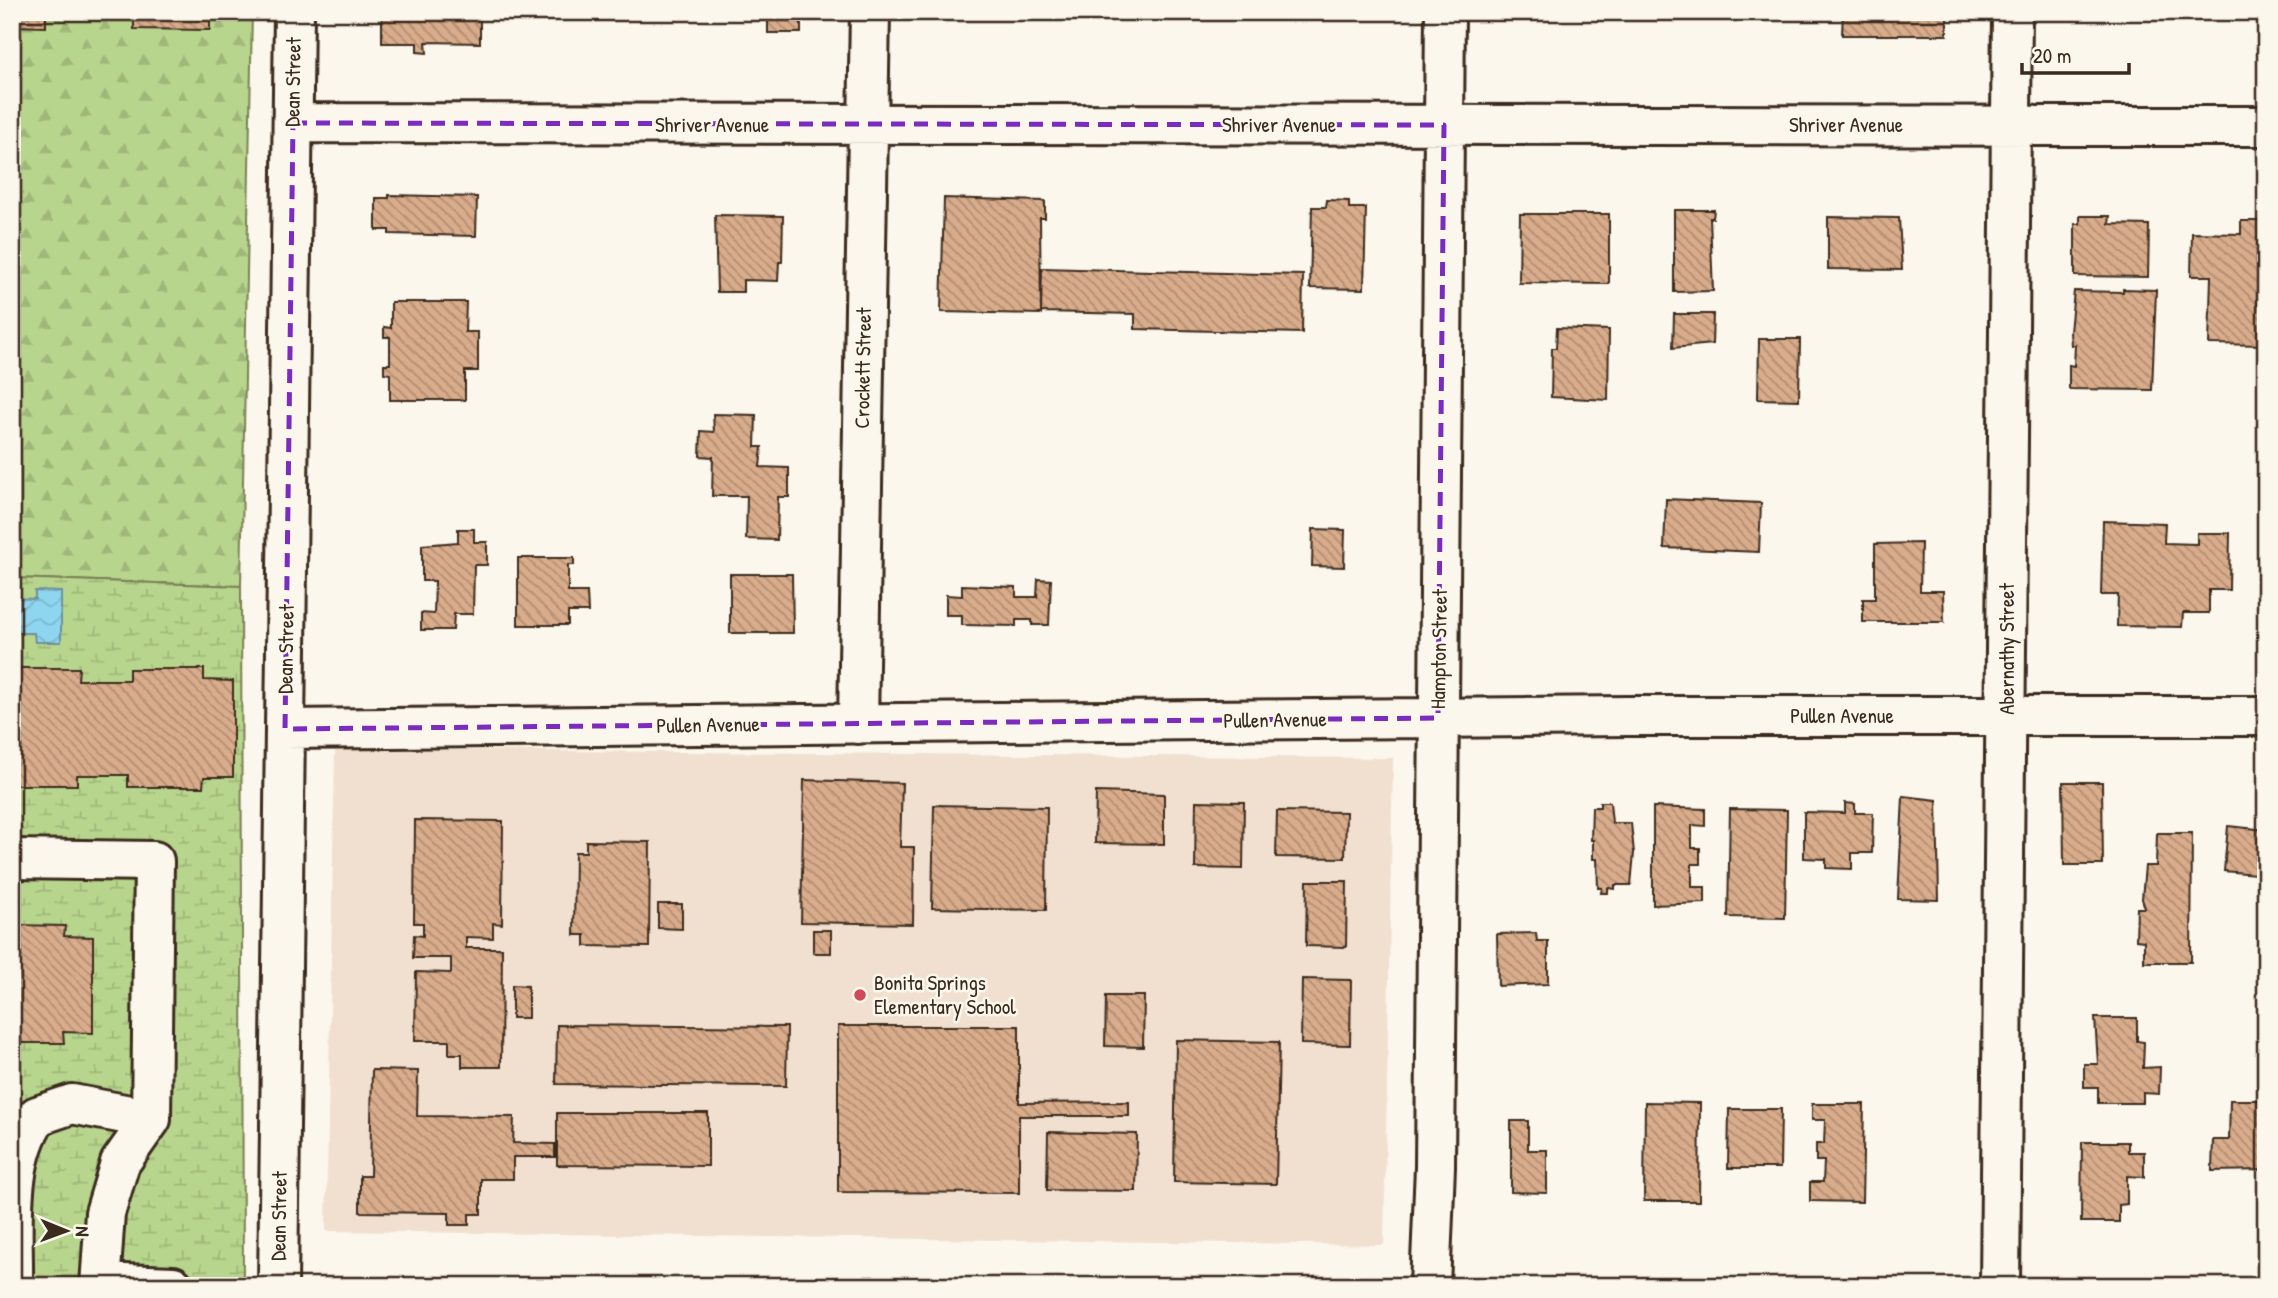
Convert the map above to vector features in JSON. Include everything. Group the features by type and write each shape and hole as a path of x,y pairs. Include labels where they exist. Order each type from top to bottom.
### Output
{"street":[{"name":"Dean Street","path":"278,1286 294,12"},
{"name":"Crockett Street","path":"858,724 870,12"},
{"name":"Hampton Street","path":"1430,1286 1435,1167 1446,12"},
{"name":"Abernathy Street","path":"2000,1286 2012,12"},
{"name":"Shriver Avenue","path":"293,123 2266,125"},
{"name":"Pullen Avenue","path":"285,729 1438,718 2266,716"},
{"path":"12,859 154,861 151,1119 120,1163 105,1213 100,1284 173,1286"},
{"path":"13,1286 16,1171 19,1151 37,1116 72,1104 151,1119"}],"highlighted area":[{"path":"293,123 1444,125 1438,718 285,729"}],"shaded area":[{"name":"Bonita Springs Elementary School","path":"335,749 1393,758 1384,1245 326,1231"}],"green space":[{"path":"12,12 252,12 241,586 12,578"},
{"path":"12,578 241,586 243,1286 12,1286"}],"water":[{"path":"35,591 61,592 61,642 35,642 34,633 12,633 12,598 35,599"}],"building":[{"path":"12,12 246,12 246,17 210,17 210,30 134,29 134,17 46,16 46,27 12,26"},
{"path":"392,12 480,12 480,43 426,42 427,53 417,52 417,43 382,43 382,17 392,16"},
{"path":"768,12 801,12 801,33 768,33"},
{"path":"1843,12 1947,12 1947,35 1842,35"},
{"path":"389,195 477,197 476,236 389,234 389,230 376,230 376,198 389,198"},
{"path":"944,198 1045,201 1045,218 1040,218 1041,314 941,312"},
{"path":"1327,200 1349,201 1349,208 1366,208 1364,289 1310,288 1312,207 1326,207"},
{"path":"1674,210 1714,210 1713,218 1710,218 1713,291 1674,292"},
{"path":"1520,214 1609,214 1609,284 1519,283"},
{"path":"715,215 783,216 782,262 779,262 778,281 743,280 743,292 717,292"},
{"path":"2080,216 2110,216 2109,224 2149,225 2148,277 2075,276 2075,224 2080,224"},
{"path":"1828,217 1899,218 1902,270 1828,269"},
{"path":"2241,221 2266,221 2266,345 2209,344 2211,276 2191,276 2192,233 2241,234"},
{"path":"1042,268 1303,275 1302,333 1135,329 1135,314 1041,312"},
{"path":"2123,289 2156,290 2152,390 2069,389 2069,365 2074,366 2075,345 2071,345 2070,332 2074,291 2123,292"},
{"path":"391,302 466,302 465,332 478,332 478,371 465,371 465,400 390,400 390,374 384,373 384,364 390,364 390,337 384,337 384,327 391,328"},
{"path":"1674,314 1713,314 1712,344 1673,348"},
{"path":"1557,328 1609,330 1608,400 1551,397 1552,348 1556,348"},
{"path":"1759,339 1800,339 1799,400 1758,399"},
{"path":"713,414 756,415 755,447 762,447 760,467 789,468 789,497 778,497 777,540 746,539 747,496 712,496 713,457 700,456 701,431 714,432"},
{"path":"1666,499 1761,503 1759,552 1664,548"},
{"path":"2103,521 2165,523 2164,543 2197,544 2197,533 2230,533 2229,590 2209,590 2209,613 2183,613 2182,627 2117,626 2118,595 2101,595"},
{"path":"458,529 474,529 474,542 487,542 487,565 474,565 473,614 454,614 453,630 421,630 421,613 434,614 435,581 422,581 422,545 458,542"},
{"path":"1313,529 1345,530 1344,567 1312,566"},
{"path":"1921,543 1920,591 1943,591 1944,622 1863,622 1863,599 1875,599 1875,544"},
{"path":"518,558 574,558 574,565 568,565 568,592 587,592 588,612 568,612 568,625 518,625"},
{"path":"730,574 792,574 793,633 730,633"},
{"path":"1038,579 1051,580 1049,625 1032,625 1032,620 1016,620 1016,626 962,625 962,615 946,615 946,595 962,596 962,585 1016,587 1016,597 1037,597"},
{"path":"12,668 79,668 78,680 129,680 129,669 204,669 204,680 233,681 233,777 204,777 203,787 128,787 128,775 77,775 77,785 12,785"},
{"path":"804,780 902,783 900,847 914,847 913,924 801,922"},
{"path":"2063,782 2102,782 2103,865 2064,865"},
{"path":"1096,792 1164,794 1164,844 1095,843"},
{"path":"1903,796 1937,800 1939,900 1898,899"},
{"path":"1196,801 1244,802 1243,869 1195,868"},
{"path":"1600,802 1610,802 1612,823 1631,823 1634,853 1631,885 1615,885 1615,889 1608,888 1608,893 1601,893 1602,888 1598,888 1597,859 1593,859 1591,840 1592,807 1600,807"},
{"path":"1845,803 1855,804 1855,813 1873,813 1872,853 1852,853 1852,869 1826,868 1826,859 1804,858 1804,812 1845,813"},
{"path":"934,805 1047,807 1046,910 932,908"},
{"path":"1653,807 1705,809 1705,826 1692,825 1692,848 1700,848 1700,864 1692,864 1692,887 1705,887 1705,903 1653,905"},
{"path":"1730,809 1787,810 1785,918 1728,917"},
{"path":"1277,811 1346,812 1345,858 1276,857"},
{"path":"415,820 503,821 502,924 493,923 493,938 466,937 466,948 502,948 501,1067 462,1067 462,1054 449,1054 449,1041 415,1041 416,972 451,973 451,958 413,958 414,935 423,936 423,923 414,923"},
{"path":"2228,826 2266,830 2266,875 2224,871"},
{"path":"2157,833 2192,833 2191,962 2144,962 2144,941 2136,940 2137,908 2145,908 2142,899 2145,866 2156,866"},
{"path":"586,841 650,842 649,947 585,946 585,935 574,935 575,852 586,852"},
{"path":"1307,881 1347,881 1346,947 1306,946"},
{"path":"658,904 682,904 682,929 658,928"},
{"path":"12,925 65,926 64,936 93,937 93,1033 63,1032 64,1043 12,1043"},
{"path":"813,930 831,930 831,953 813,953"},
{"path":"1536,933 1537,941 1548,941 1548,984 1498,986 1497,934"},
{"path":"1302,979 1351,980 1350,1045 1301,1044"},
{"path":"512,985 528,986 528,1018 512,1018"},
{"path":"1106,996 1144,996 1143,1047 1105,1046"},
{"path":"2095,1018 2137,1018 2137,1041 2144,1042 2143,1068 2160,1067 2159,1094 2143,1093 2143,1103 2098,1103 2098,1087 2084,1087 2084,1064 2098,1064"},
{"path":"557,1025 787,1027 786,1086 556,1084"},
{"path":"838,1026 1019,1026 1019,1103 1129,1102 1129,1116 1019,1116 1019,1193 838,1192"},
{"path":"1176,1040 1279,1042 1276,1184 1174,1182"},
{"path":"372,1070 418,1071 417,1116 514,1117 513,1143 555,1144 555,1157 513,1157 513,1179 481,1179 481,1214 469,1214 469,1225 449,1225 449,1213 360,1212 360,1176 370,1176"},
{"path":"2230,1100 2266,1100 2266,1170 2212,1171 2213,1140 2229,1140"},
{"path":"1645,1102 1700,1103 1699,1201 1644,1201"},
{"path":"1812,1104 1864,1104 1862,1202 1810,1201 1810,1182 1823,1182 1824,1161 1816,1161 1816,1144 1824,1144 1825,1120 1812,1120"},
{"path":"1729,1109 1781,1109 1780,1168 1728,1168"},
{"path":"557,1113 708,1113 708,1166 557,1165"},
{"path":"1511,1121 1528,1121 1528,1150 1547,1150 1547,1193 1511,1192"},
{"path":"1048,1132 1137,1134 1136,1191 1047,1190"},
{"path":"2082,1142 2128,1142 2128,1152 2144,1152 2144,1177 2127,1176 2127,1204 2119,1205 2119,1222 2081,1222"}],"place":[{"name":"Bonita Springs Elementary School","path":"860,995"}]}
